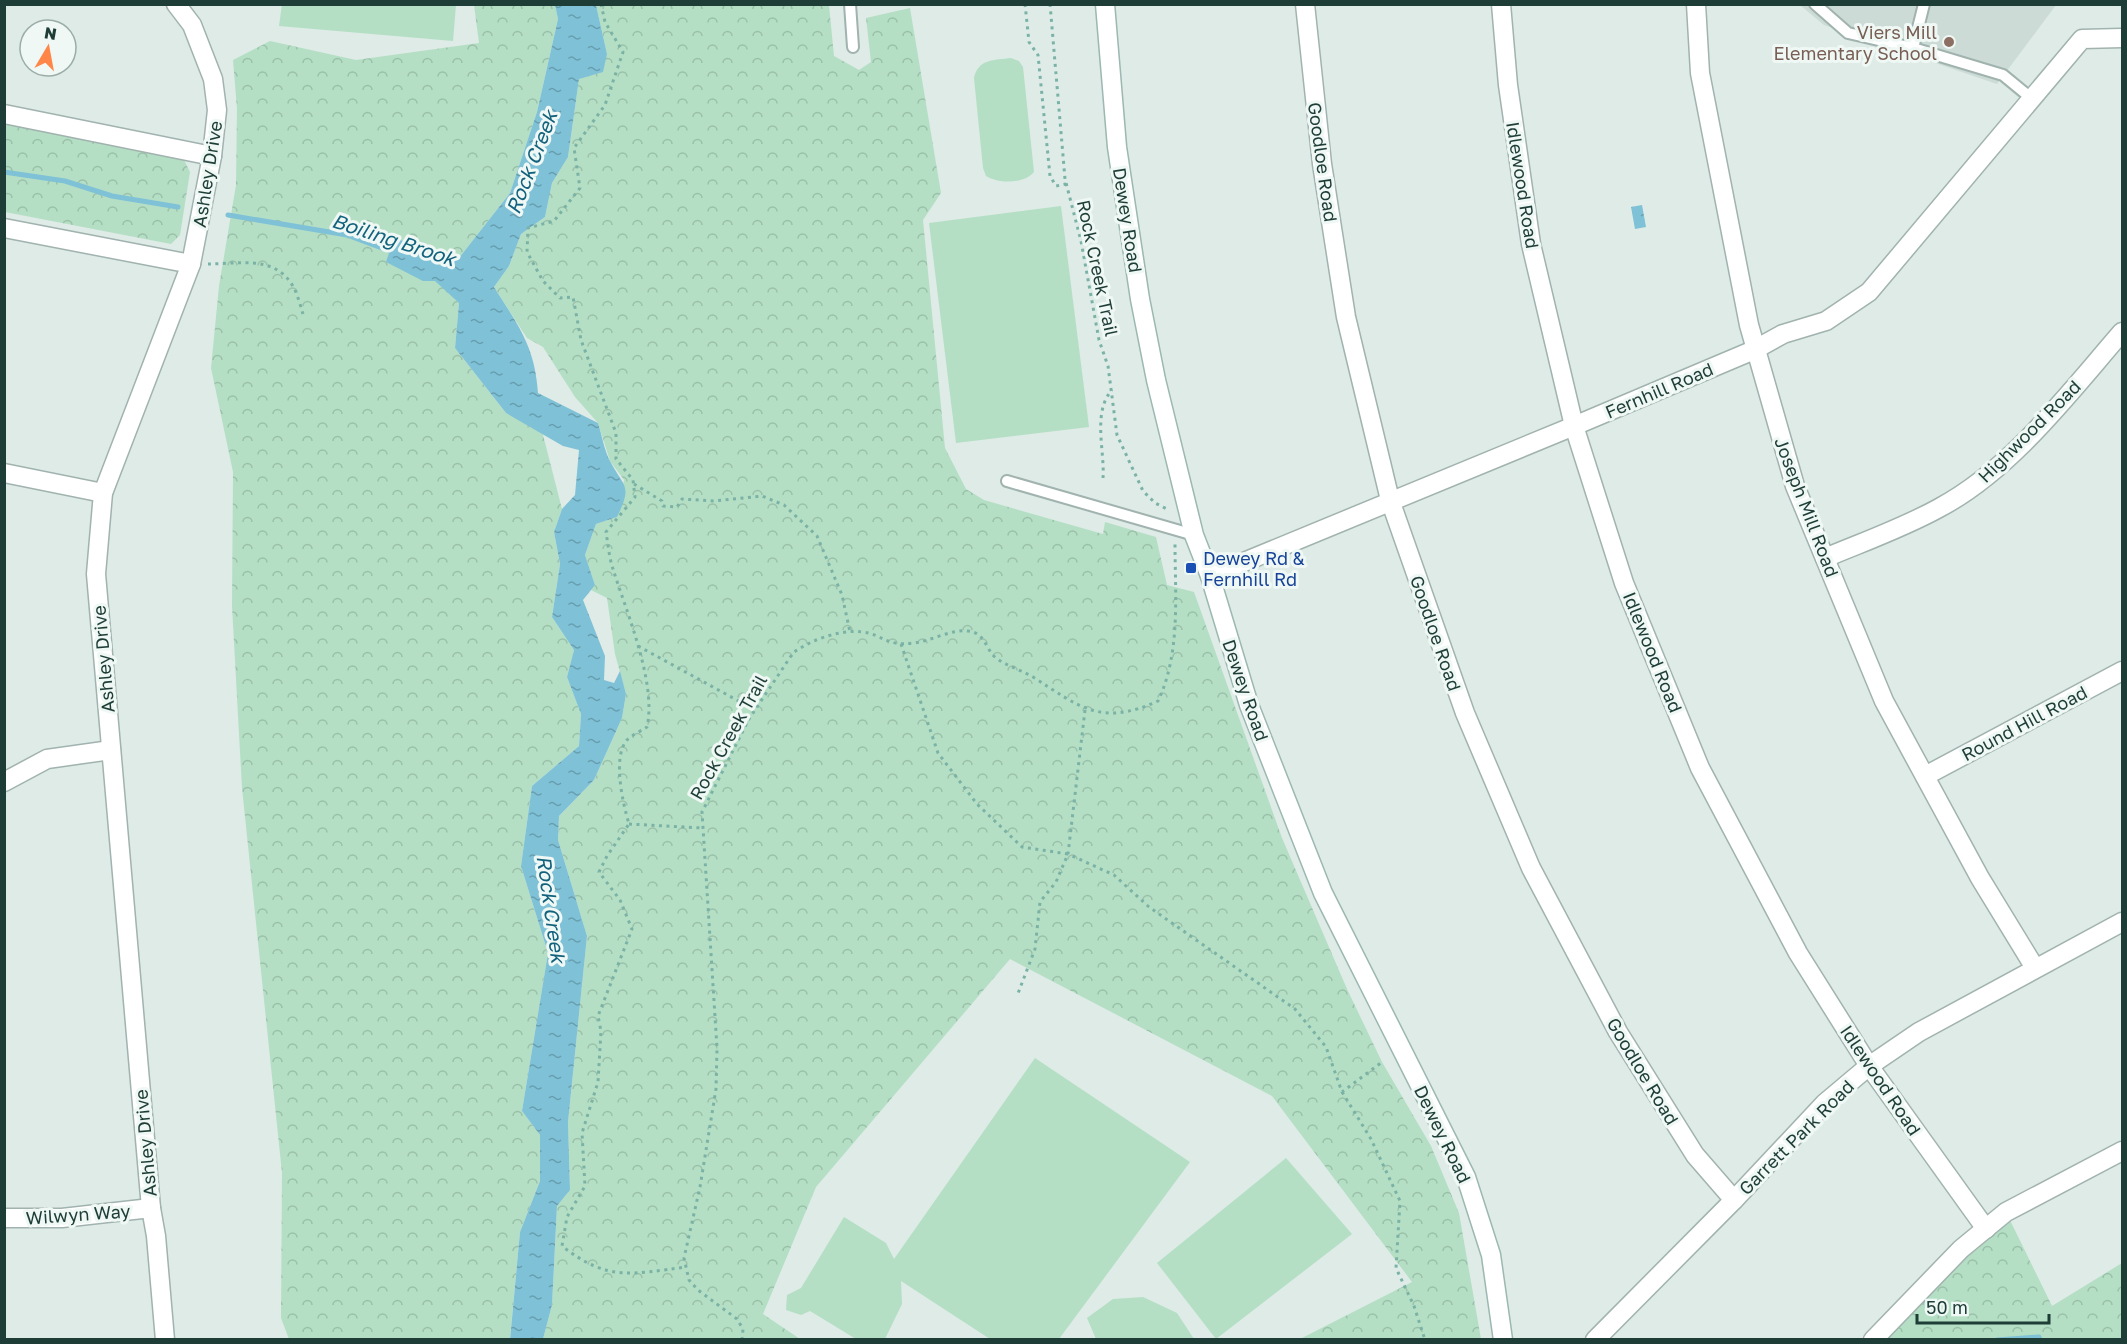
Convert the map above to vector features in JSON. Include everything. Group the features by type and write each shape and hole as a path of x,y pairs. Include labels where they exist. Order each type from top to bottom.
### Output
{"street":[{"name":"Ashley Drive","path":"165,1340 156,1236 151,1208 96,574 103,493 191,264 212,156 217,110 213,79 192,25 176,4"},
{"name":"Dewey Road","path":"1105,4 1117,147 1140,299 1156,380 1194,535 1210,576 1249,705 1323,892 1466,1177 1491,1255 1503,1340"},
{"name":"Goodloe Road","path":"1305,4 1322,164 1346,317 1390,501 1465,713 1531,868 1618,1032 1695,1155 1734,1200"},
{"name":"Idlewood Road","path":"1501,4 1508,85 1531,244 1574,426 1624,583 1700,768 1798,953 1869,1066 1986,1229"},
{"name":"Joseph Mill Road","path":"1696,4 1700,72 1709,126 1754,350 1796,486 1884,701 1980,878 2035,968"},
{"name":"Fernhill Road","path":"1210,576 1754,350 1783,334 1826,321 1869,292 2082,39 2122,38"},
{"path":"4,114 212,156"},
{"path":"4,228 191,264"},
{"name":"Highwood Road","path":"1825,558 1939,508 1981,481 2049,416 2122,332"},
{"path":"4,473 103,493"},
{"name":"Round Hill Road","path":"1925,776 2122,671"},
{"path":"4,782 47,759 111,750"},
{"name":"Garrett Park Road","path":"1595,1340 1734,1200 1825,1103 1869,1066 1919,1032 2122,922"},
{"path":"1873,1340 1961,1249 2006,1212 2122,1151"},
{"name":"Wilwyn Way","path":"4,1218 62,1218 151,1208"}],"lane":[{"path":"850,4 853,47"},
{"path":"1815,4 1848,33 1913,48 2003,75 2031,98"},
{"path":"1913,48 1924,4"},
{"path":"1007,481 1194,535"}],"path":[{"path":"601,4 605,22 623,52 605,105 574,148 580,188 554,221 528,228 527,252 543,281 560,297 573,297 581,340 616,433 616,459 633,483 669,508 677,507 682,499 714,501 762,496 783,504 817,536 842,595 850,632"},
{"path":"1025,4 1029,42 1038,55 1050,176 1056,186 1066,184"},
{"name":"Rock Creek Trail","path":"1050,4 1066,184 1081,241 1099,340 1108,366 1117,435 1126,459 1143,491 1155,503 1169,510 1171,515"},
{"path":"191,264 255,262 273,267 291,283 303,314"},
{"path":"1102,478 1101,443 1104,399 1112,390"},
{"path":"629,824 620,795 620,761 626,741 647,727 650,712 638,646 612,566 606,532 635,497 633,483"},
{"name":"Rock Creek Trail","path":"686,1268 684,1258 700,1187 716,1089 717,1048 712,990 708,877 702,828 704,807 755,710 793,653 802,646 823,638 850,632 864,632 887,643 901,644 968,631 984,639 995,657 1085,709 1116,712 1143,708 1158,701 1166,686 1174,635 1175,539"},
{"path":"901,644 938,753 977,804 1022,847 1068,854 1114,875 1149,907 1295,1009 1326,1047 1342,1092 1371,1138 1400,1201 1396,1268 1414,1305 1425,1340"},
{"path":"638,646 755,710"},
{"path":"1017,996 1035,949 1040,902 1056,882 1068,854 1085,709"},
{"path":"629,824 702,828"},
{"path":"629,824 599,872 620,900 632,929 598,1016 601,1031 598,1082 582,1133 585,1185 567,1217 562,1246 606,1272 635,1274 686,1268 689,1280 698,1290 737,1319 743,1329 742,1340"},
{"path":"1342,1092 1382,1062"}],"shaded area":[{"name":"Viers Mill Elementary School","path":"1800,5 2056,5 1997,84 1824,25"}],"green space":[{"path":"282,4 456,5 453,41 279,26"},
{"path":"474,5 555,5 558,19 537,112 510,193 459,258 394,238 459,303 455,348 506,413 542,431 562,509 554,532 560,564 552,617 574,650 567,677 581,714 579,746 532,786 521,866 548,953 522,1111 540,1135 540,1181 520,1232 510,1339 289,1339 281,1318 282,1173 242,788 232,606 233,472 211,368 219,286 236,185 237,109 233,60 270,41 356,60 479,43"},
{"path":"596,5 829,5 834,56 859,70 871,62 866,18 910,8 941,193 923,220 945,448 966,489 984,500 1103,534 1105,522 1156,537 1167,585 1194,592 1282,838 1347,989 1382,1062 1431,1146 1459,1213 1481,1339 1300,1339 1412,1282 1272,1096 1010,959 816,1187 763,1314 800,1339 543,1339 552,1305 557,1206 570,1190 568,1122 587,936 558,840 559,816 594,780 622,718 626,694 615,654 607,598 589,589 595,585 585,555 596,524 617,517 624,480 610,461 598,423 575,397 543,347 527,338 494,287 509,266 521,234 545,217 552,183 568,157 579,79 607,54"},
{"path":"1011,58 1019,61 1023,67 1034,172 1024,179 1011,182 991,179 986,176 983,168 974,78 983,64 993,60"},
{"path":"4,123 184,160 190,172 180,235 171,244 5,212"},
{"path":"1061,206 1089,427 956,443 929,223"},
{"path":"1035,1058 1190,1162 1059,1339 990,1339 901,1281 902,1304 885,1339 856,1339 810,1311 801,1315 786,1310 787,1295 801,1288 844,1217 886,1243 894,1259"},
{"path":"1286,1158 1352,1234 1216,1339 1157,1263"},
{"path":"2006,1212 2052,1306 2122,1263 2122,1339 1873,1340"},
{"path":"1143,1297 1177,1313 1194,1339 1096,1339 1087,1318 1113,1299"}],"water":[{"name":"Rock Creek","path":"555,5 596,5 607,54 603,72 579,79 568,157 552,183 545,217 521,234 509,266 494,287 518,325 529,349 538,393 598,423 608,457 625,487 625,498 617,517 596,524 585,555 595,585 583,600 605,656 604,680 614,683 620,671 626,694 622,718 594,780 559,816 558,840 587,936 568,1122 570,1190 557,1206 552,1305 543,1339 510,1340 520,1232 540,1181 540,1135 522,1111 548,953 521,866 532,786 579,746 581,714 567,677 574,650 552,617 560,564 554,532 562,509 575,495 579,450 563,446 506,413 455,348 459,303 435,281 423,281 386,262 394,238 459,258 510,193 537,112 558,19"},
{"path":"1642,205 1646,227 1635,229 1631,207"}],"waterway":[{"name":"Boiling Brook","path":"4,172 65,181 112,196 178,207"},
{"name":"Boiling Brook","path":"228,215 347,235 395,253"},
{"path":"1997,1340 2039,1337 2040,1340"}],"place":[{"name":"Viers Mill Elementary School","path":"1949,42"},
{"name":"Dewey Rd & Fernhill Rd","path":"1191,568"}]}
